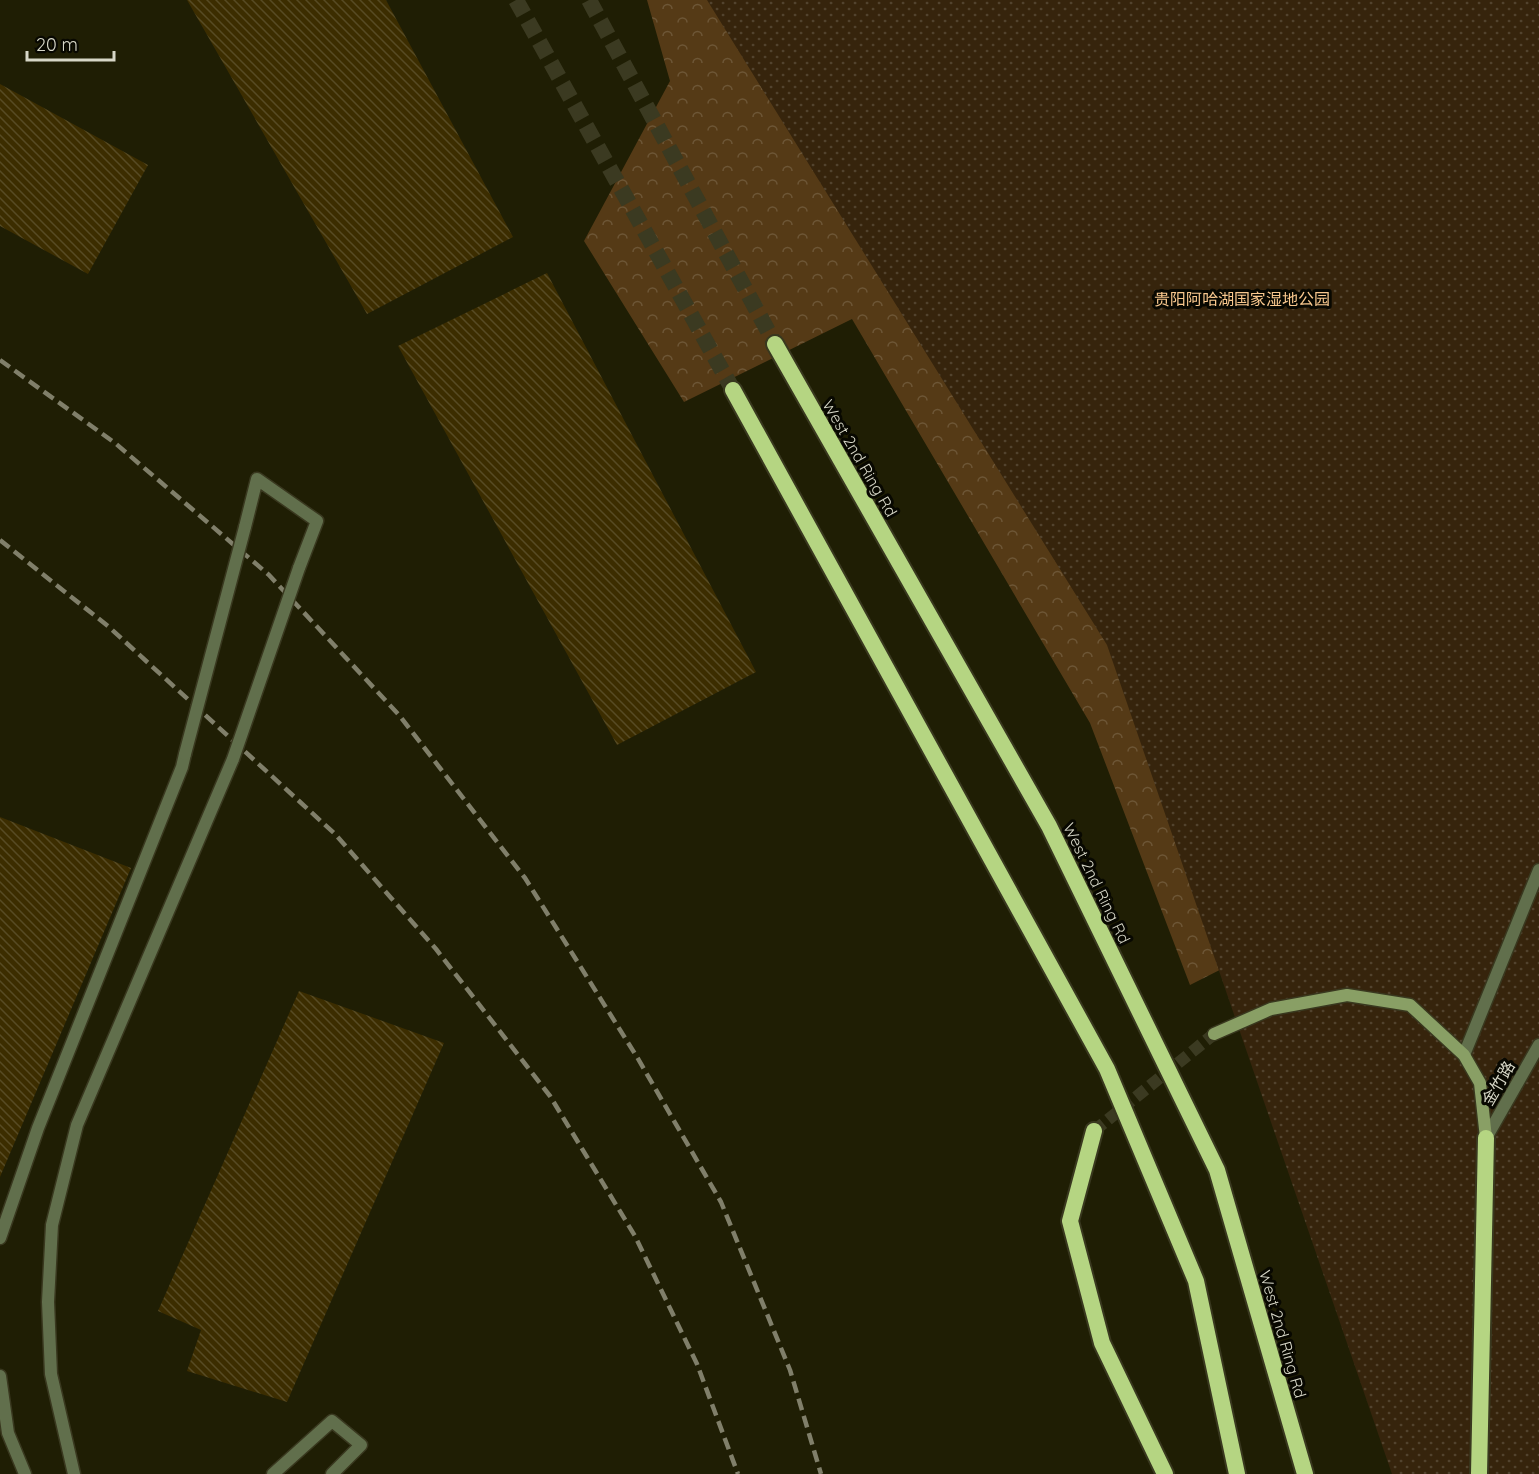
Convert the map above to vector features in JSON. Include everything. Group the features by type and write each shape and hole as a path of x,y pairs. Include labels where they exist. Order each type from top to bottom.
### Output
{"highway":[{"name":"West 2nd Ring Rd","path":"775,344 1049,826 1216,1170 1305,1474"},
{"path":"733,390 1107,1069 1196,1281 1237,1474"},
{"path":"1094,1131 1070,1221 1102,1343 1165,1474"},
{"path":"1479,1474 1485,1138"}],"main road":[{"path":"1214,1034 1271,1010 1347,995 1410,1005 1464,1055 1480,1083 1485,1138"}],"street":[{"path":"0,1238 38,1128 182,767 257,478 317,521 233,759 77,1125 52,1225 48,1302 51,1374 74,1474"},
{"path":"1464,1055 1539,870"},
{"name":"金竹路","path":"1485,1138 1539,1045"},
{"path":"0,1376 8,1433 25,1474"},
{"path":"273,1474 332,1421 361,1445 332,1474"}],"green space":[{"name":"贵阳阿哈湖国家湿地公园","path":"647,0 1539,0 1279,940 1190,985 1090,723 852,319 684,402 584,241 670,81"},
{"name":"贵阳阿哈湖国家湿地公园","path":"707,0 1539,0 1539,1474 1392,1474 1107,645"}],"building":[{"path":"187,0 386,0 513,237 367,314"},
{"path":"0,84 148,165 88,274 0,226"},
{"path":"547,273 756,672 617,745 398,346"},
{"path":"0,817 131,868 0,1177"},
{"path":"299,991 444,1043 287,1402 187,1371 201,1330 158,1311"}],"tunnel":[{"path":"516,0 733,390"},
{"path":"589,0 775,344"},
{"path":"1094,1131 1214,1034"}],"railway":[{"path":"0,360 115,443 269,575 399,715 525,878 637,1057 721,1202 790,1370 821,1474"},
{"path":"0,540 109,627 335,834 436,949 550,1096 635,1236 697,1364 738,1474"}]}
